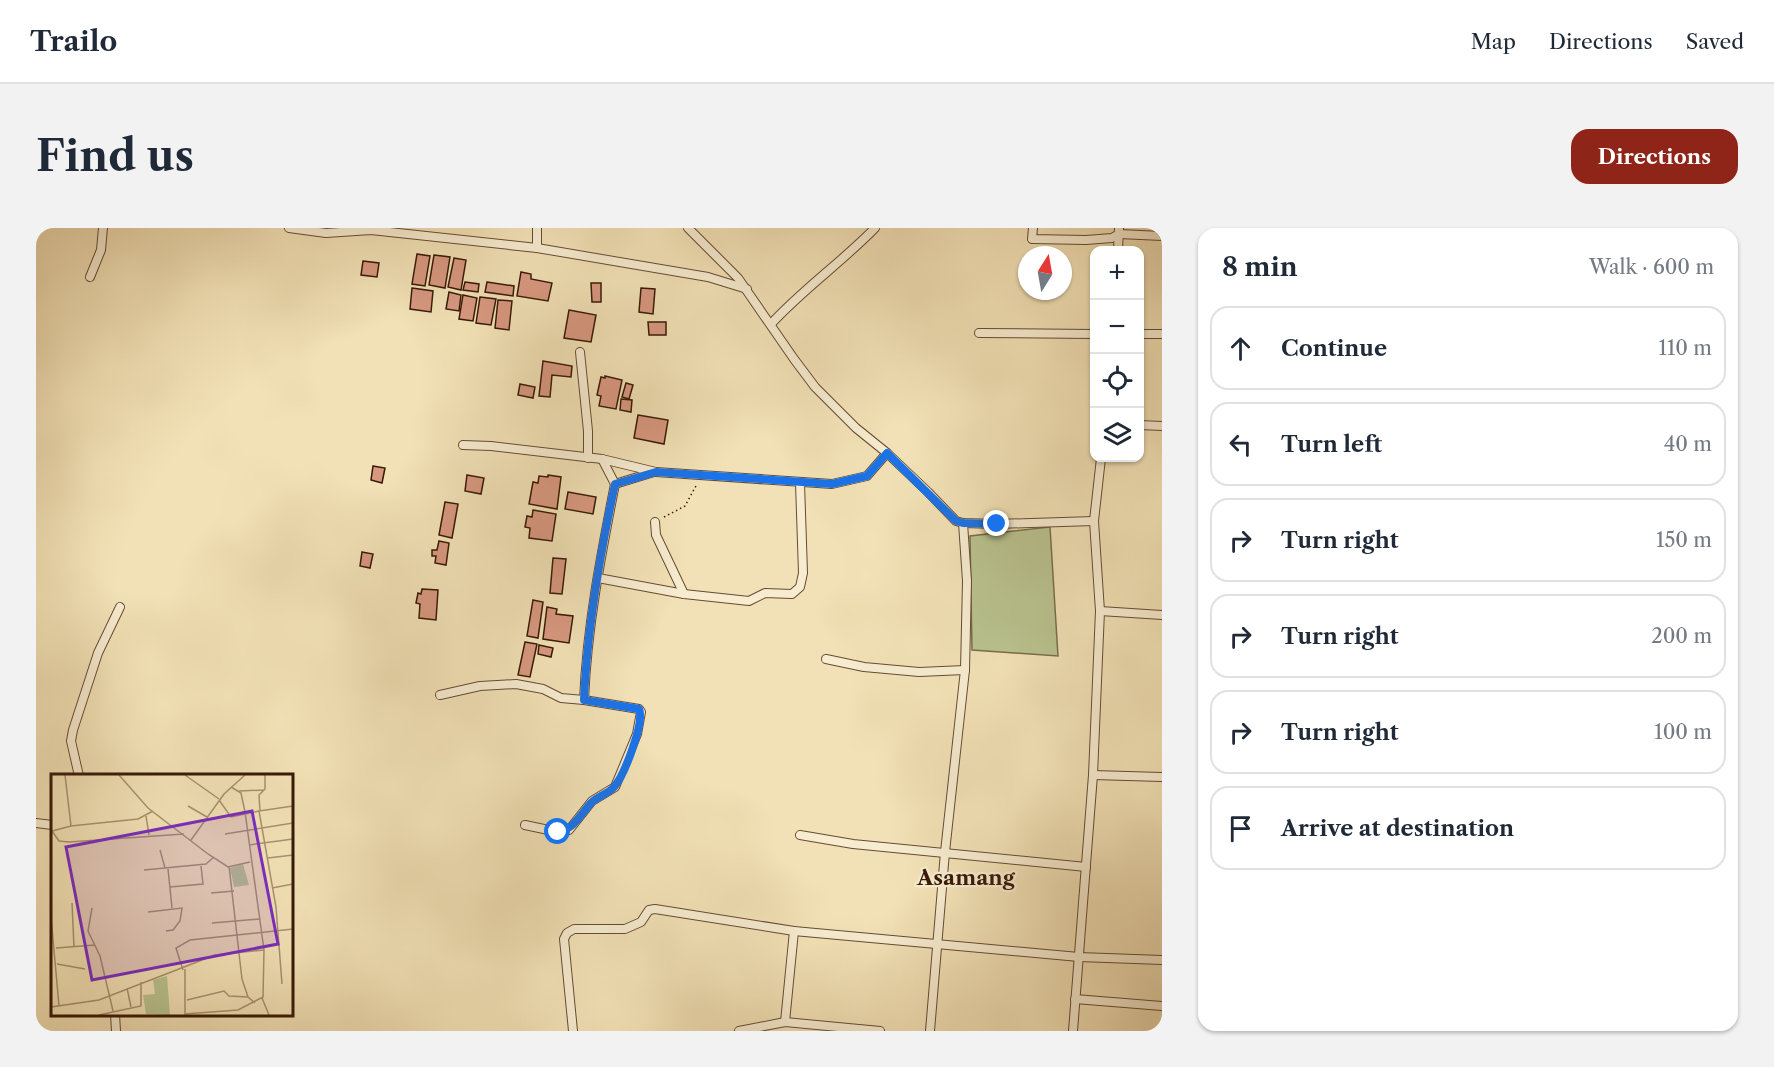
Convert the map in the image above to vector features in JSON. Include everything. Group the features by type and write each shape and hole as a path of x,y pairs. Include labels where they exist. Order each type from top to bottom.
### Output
{"street":[{"path":"90,277 101,250 103,228"},
{"path":"289,228 327,233 371,230 537,248 708,277 747,289"},
{"path":"537,228 537,248"},
{"path":"688,228 747,289 815,387 856,428 887,453 928,492 954,520 963,523 997,524 1094,521"},
{"path":"771,324 787,306 853,251 875,228"},
{"path":"1033,228 1032,239 1112,238 1119,231"},
{"path":"1119,231 1162,236"},
{"path":"1118,246 1119,231"},
{"path":"979,333 1090,334"},
{"path":"1144,334 1162,334"},
{"path":"580,352 588,431 588,458"},
{"path":"1144,425 1162,426"},
{"path":"463,445 491,446 602,459 656,472 832,484 861,479 871,472 887,453"},
{"path":"584,700 585,671 603,540 615,484 602,459"},
{"path":"1073,1031 1093,775 1100,611 1094,521 1101,462"},
{"path":"615,484 656,472"},
{"path":"598,578 684,594 749,601 765,593 792,594 800,588 803,573 800,483"},
{"path":"655,522 656,536 684,594"},
{"path":"930,1031 945,852 965,670 967,581 963,523"},
{"path":"79,774 71,741 72,730 98,653 120,607"},
{"path":"1100,611 1162,615"},
{"path":"826,659 864,667 919,672 965,670"},
{"path":"440,695 480,686 516,684 543,690 561,698 639,709 641,712 637,734 615,787 592,801 569,830 558,832 525,825"},
{"path":"1093,775 1162,777"},
{"path":"36,823 51,825"},
{"path":"800,835 854,844 1086,867"},
{"path":"573,1031 564,939 567,933 574,929 625,929 641,922 650,910 655,909 794,932 1079,957 1162,960"},
{"path":"785,1022 794,932"},
{"path":"1075,999 1162,1006"},
{"path":"115,1016 116,1031"},
{"path":"739,1031 785,1022 880,1031"}],"path":[{"path":"655,522 685,506 701,474"}],"green space":[{"path":"1050,527 1058,656 972,650 970,536"}],"building":[{"path":"417,254 430,256 425,286 412,284"},
{"path":"434,255 450,257 445,288 429,285"},
{"path":"454,258 466,260 461,290 448,287"},
{"path":"363,261 379,263 377,277 361,275"},
{"path":"521,272 531,274 531,279 552,283 548,301 517,296"},
{"path":"465,282 479,284 478,292 463,290"},
{"path":"487,282 514,286 513,296 485,292"},
{"path":"591,283 601,283 601,302 592,302"},
{"path":"412,288 433,291 431,312 410,309"},
{"path":"641,288 655,289 653,314 639,312"},
{"path":"449,292 461,295 459,311 446,309"},
{"path":"463,295 477,298 473,321 459,319"},
{"path":"480,297 496,299 491,325 476,323"},
{"path":"498,300 512,301 509,330 495,328"},
{"path":"569,310 596,315 591,342 564,338"},
{"path":"648,322 666,322 666,335 649,335"},
{"path":"543,361 572,366 571,377 552,375 550,397 539,396"},
{"path":"605,376 622,380 616,409 599,406 601,396 597,395 601,377 605,378"},
{"path":"626,383 633,385 629,399 622,397"},
{"path":"520,384 535,387 533,398 518,395"},
{"path":"621,399 632,400 631,412 620,410"},
{"path":"638,415 668,420 664,444 634,438"},
{"path":"373,466 385,468 382,483 371,480"},
{"path":"467,475 484,478 481,494 465,491"},
{"path":"548,475 561,477 557,509 529,504 533,482 538,483 539,476 548,477"},
{"path":"568,492 596,497 593,514 565,509"},
{"path":"445,502 458,504 452,538 439,535"},
{"path":"533,510 556,514 552,541 529,538 530,528 525,527 527,516 532,517"},
{"path":"439,541 449,543 446,565 435,563 436,556 432,556 432,550 437,550"},
{"path":"362,552 373,554 370,568 360,566"},
{"path":"553,558 566,559 562,594 550,593"},
{"path":"422,589 438,590 436,620 419,618 420,604 416,603 418,593 421,594"},
{"path":"533,600 543,602 538,638 527,636"},
{"path":"547,607 557,609 556,614 573,616 569,643 543,639"},
{"path":"525,642 537,644 530,677 518,675"},
{"path":"539,645 553,648 551,657 538,654"}],"district":[{"name":"Asamang","path":"966,877"}],"route":[{"path":"558,832 569,830 592,801 615,787 637,734 641,715 639,709 584,700 585,671 603,540 615,484 656,472 832,484 867,476 887,453 958,523 997,524"}]}
